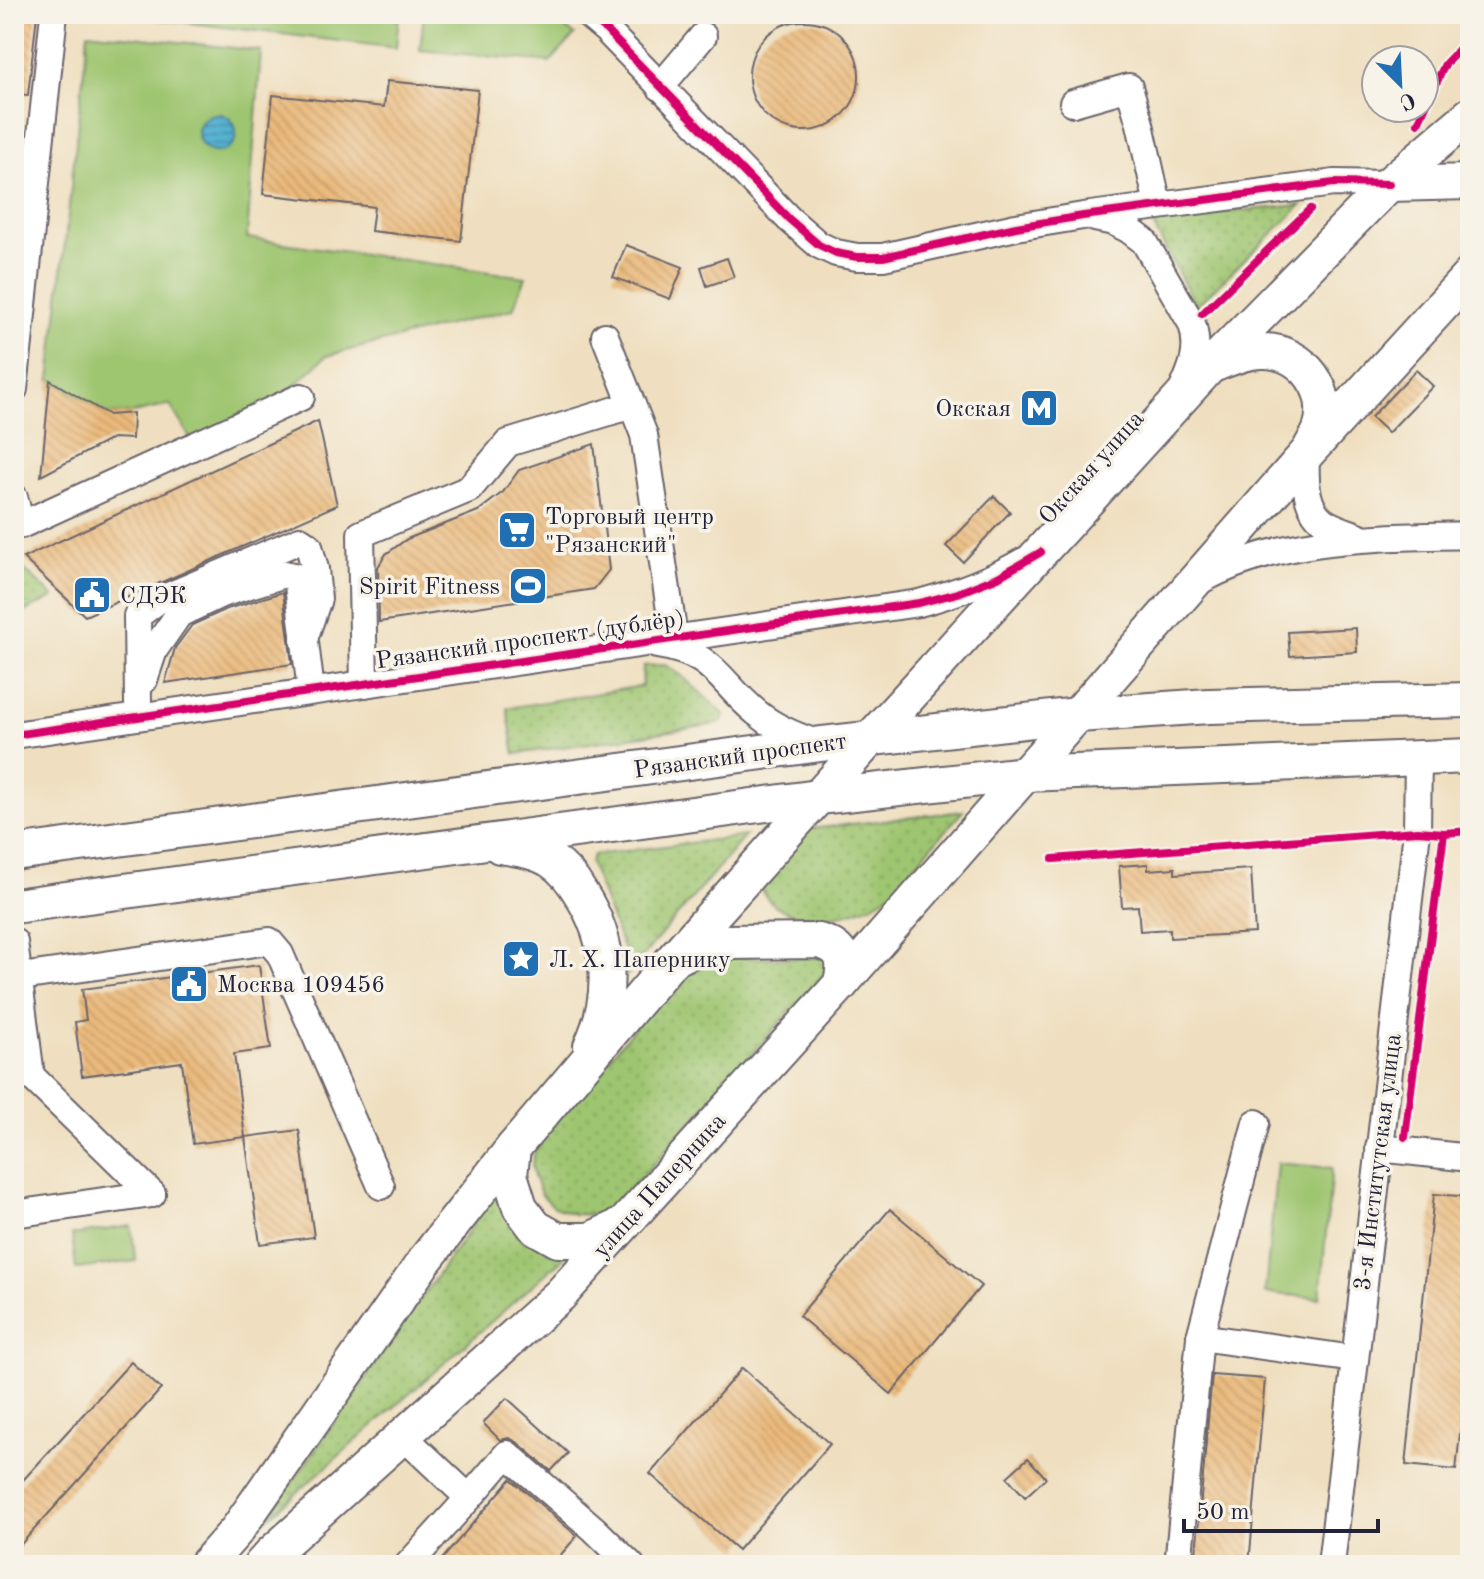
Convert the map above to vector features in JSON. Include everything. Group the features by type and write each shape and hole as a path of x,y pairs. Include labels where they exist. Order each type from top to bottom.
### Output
{"main road":[{"name":"Окская улица","path":"818,797 1210,366 1389,184 1470,115"},
{"path":"1389,184 1470,182"},
{"path":"1026,774 1307,453 1470,275"},
{"path":"1210,366 1260,350 1280,352 1295,359 1310,372 1320,392 1323,413 1320,430 1307,453"},
{"name":"Рязанский проспект","path":"14,853 872,737 1078,715 1209,706 1470,700"},
{"path":"14,906 818,797 1026,774 1470,756"},
{"name":"улица Паперника","path":"261,1565 560,1295 1026,774"},
{"path":"206,1565 237,1530 425,1260 513,1148 674,958 818,797"},
{"path":"476,843 532,851 555,863 586,902 600,932 607,973 601,1026 581,1068"},
{"path":"674,958 699,947 728,942 819,941 832,945 842,957 844,968 841,984"},
{"path":"513,1148 510,1175 520,1207 535,1227 558,1240 590,1240 621,1225"}],"street":[{"path":"14,389 54,14"},
{"path":"605,19 660,87 789,219 819,245 836,253 883,257 1016,227 1158,205 1334,183 1389,184"},
{"path":"660,87 703,36"},
{"path":"1073,103 1129,87 1158,205"},
{"path":"1083,216 1114,222 1144,241 1192,324 1196,338 1195,356 1182,391 1167,412"},
{"path":"605,336 644,435 674,637"},
{"path":"14,497 21,525 301,397"},
{"path":"364,684 361,534 469,489 508,443 632,405"},
{"path":"1307,453 1307,489 1318,517 1365,539"},
{"path":"1188,587 1218,571 1284,549 1316,543 1470,535"},
{"path":"138,710 137,616 157,601 300,540 309,546 318,599 304,639"},
{"name":"Рязанский проспект (дублёр)","path":"14,735 138,710 364,684 919,603 958,593 998,577 1041,552"},
{"path":"138,710 154,650 179,614 221,594 285,574 297,577 311,691"},
{"path":"647,643 678,648 698,656 771,724 821,744"},
{"name":"3-я Институтская улица","path":"1331,1565 1417,831 1418,758"},
{"path":"16,978 269,941 280,954 381,1186"},
{"path":"14,942 16,978 31,1076 152,1194 14,1214"},
{"path":"1178,1565 1200,1337 1256,1123"},
{"path":"1379,1148 1470,1158"},
{"path":"1200,1337 1354,1359"},
{"path":"403,1436 469,1498"},
{"path":"408,1565 507,1454 631,1565"}],"green space":[{"path":"117,14 399,14 396,48"},
{"path":"424,14 544,14 575,35 550,62 420,50"},
{"path":"88,32 261,51 247,238 526,277 513,309 326,356 273,406 192,441 170,405 109,415 50,380"},
{"path":"1302,205 1196,306 1152,223 1160,218"},
{"path":"14,529 22,536 18,564 54,597 20,614 14,613"},
{"path":"665,665 681,675 724,714 723,720 718,724 515,754 507,708 642,686 643,666"},
{"path":"963,811 891,892 869,906 834,916 799,915 783,910 769,900 759,886 810,829"},
{"path":"745,836 626,976 624,951 590,863 593,855"},
{"path":"703,958 828,958 826,971 616,1206 595,1215 573,1214 554,1207 541,1194 534,1177 532,1164 537,1143 690,962"},
{"path":"1277,1163 1332,1168 1320,1298 1265,1293"},
{"path":"497,1190 567,1255 266,1520"},
{"path":"131,1226 136,1261 76,1269 72,1235"}],"water":[{"path":"217,114 231,119 236,133 231,147 217,152 203,147 198,133 203,119"}],"building":[{"path":"14,14 37,14 28,95 14,94"},
{"path":"804,21 825,25 843,37 855,55 859,76 855,97 843,115 825,127 804,131 783,127 765,115 753,97 749,76 753,55 765,37 783,25"},
{"path":"387,81 478,90 461,241 371,231 374,207 263,194 273,95 384,107"},
{"path":"626,245 683,267 670,299 613,277"},
{"path":"727,258 734,277 707,286 701,267"},
{"path":"1416,370 1433,386 1388,433 1371,417"},
{"path":"50,380 109,415 133,413 132,439 113,438 41,476"},
{"path":"318,421 337,505 85,616 23,558"},
{"name":"Торговый центр \"Рязанский\"","path":"594,444 609,570 594,589 379,622 378,567 386,554 407,539 478,511 503,492 519,470"},
{"path":"994,496 1010,512 963,562 946,546"},
{"path":"283,592 292,664 165,683 175,648 192,625 227,609"},
{"path":"1356,628 1357,652 1290,656 1288,632"},
{"path":"1148,864 1148,870 1175,868 1175,874 1251,869 1255,933 1170,938 1170,929 1140,931 1138,906 1122,907 1119,866"},
{"path":"259,965 271,1049 234,1054 245,1137 193,1144 182,1062 82,1076 75,1022 86,1020 82,989"},
{"path":"299,1130 314,1237 260,1244 245,1137"},
{"path":"1434,1194 1470,1197 1470,1342 1456,1470 1406,1465"},
{"path":"890,1209 981,1286 891,1394 799,1316"},
{"path":"131,1362 161,1389 14,1552 14,1490"},
{"path":"742,1368 830,1444 738,1550 650,1474"},
{"path":"1212,1375 1265,1379 1249,1565 1195,1565"},
{"path":"507,1398 568,1453 551,1471 517,1442 509,1438 500,1440 483,1423"},
{"path":"1028,1458 1046,1478 1025,1497 1007,1477"},
{"path":"511,1479 577,1536 552,1565 437,1565"}],"cycle path":[{"path":"587,14 789,219 819,245 836,253 883,257 1016,227 1083,216 1334,183 1389,184"},
{"path":"1440,75 1445,64 1470,38"},
{"path":"1202,314 1310,209"},
{"path":"14,735 919,603 958,593 998,577 1041,552"},
{"path":"1053,859 1417,831 1470,831"},
{"path":"1405,1137 1444,833"}],"place":[{"name":"Окская","path":"1039,408"},
{"name":"Торговый центр \"Рязанский\"","path":"517,530"},
{"name":"Spirit Fitness","path":"528,586"},
{"name":"СДЭК","path":"92,595"},
{"name":"Л. Х. Папернику","path":"521,959"},
{"name":"Москва 109456","path":"189,984"}]}
